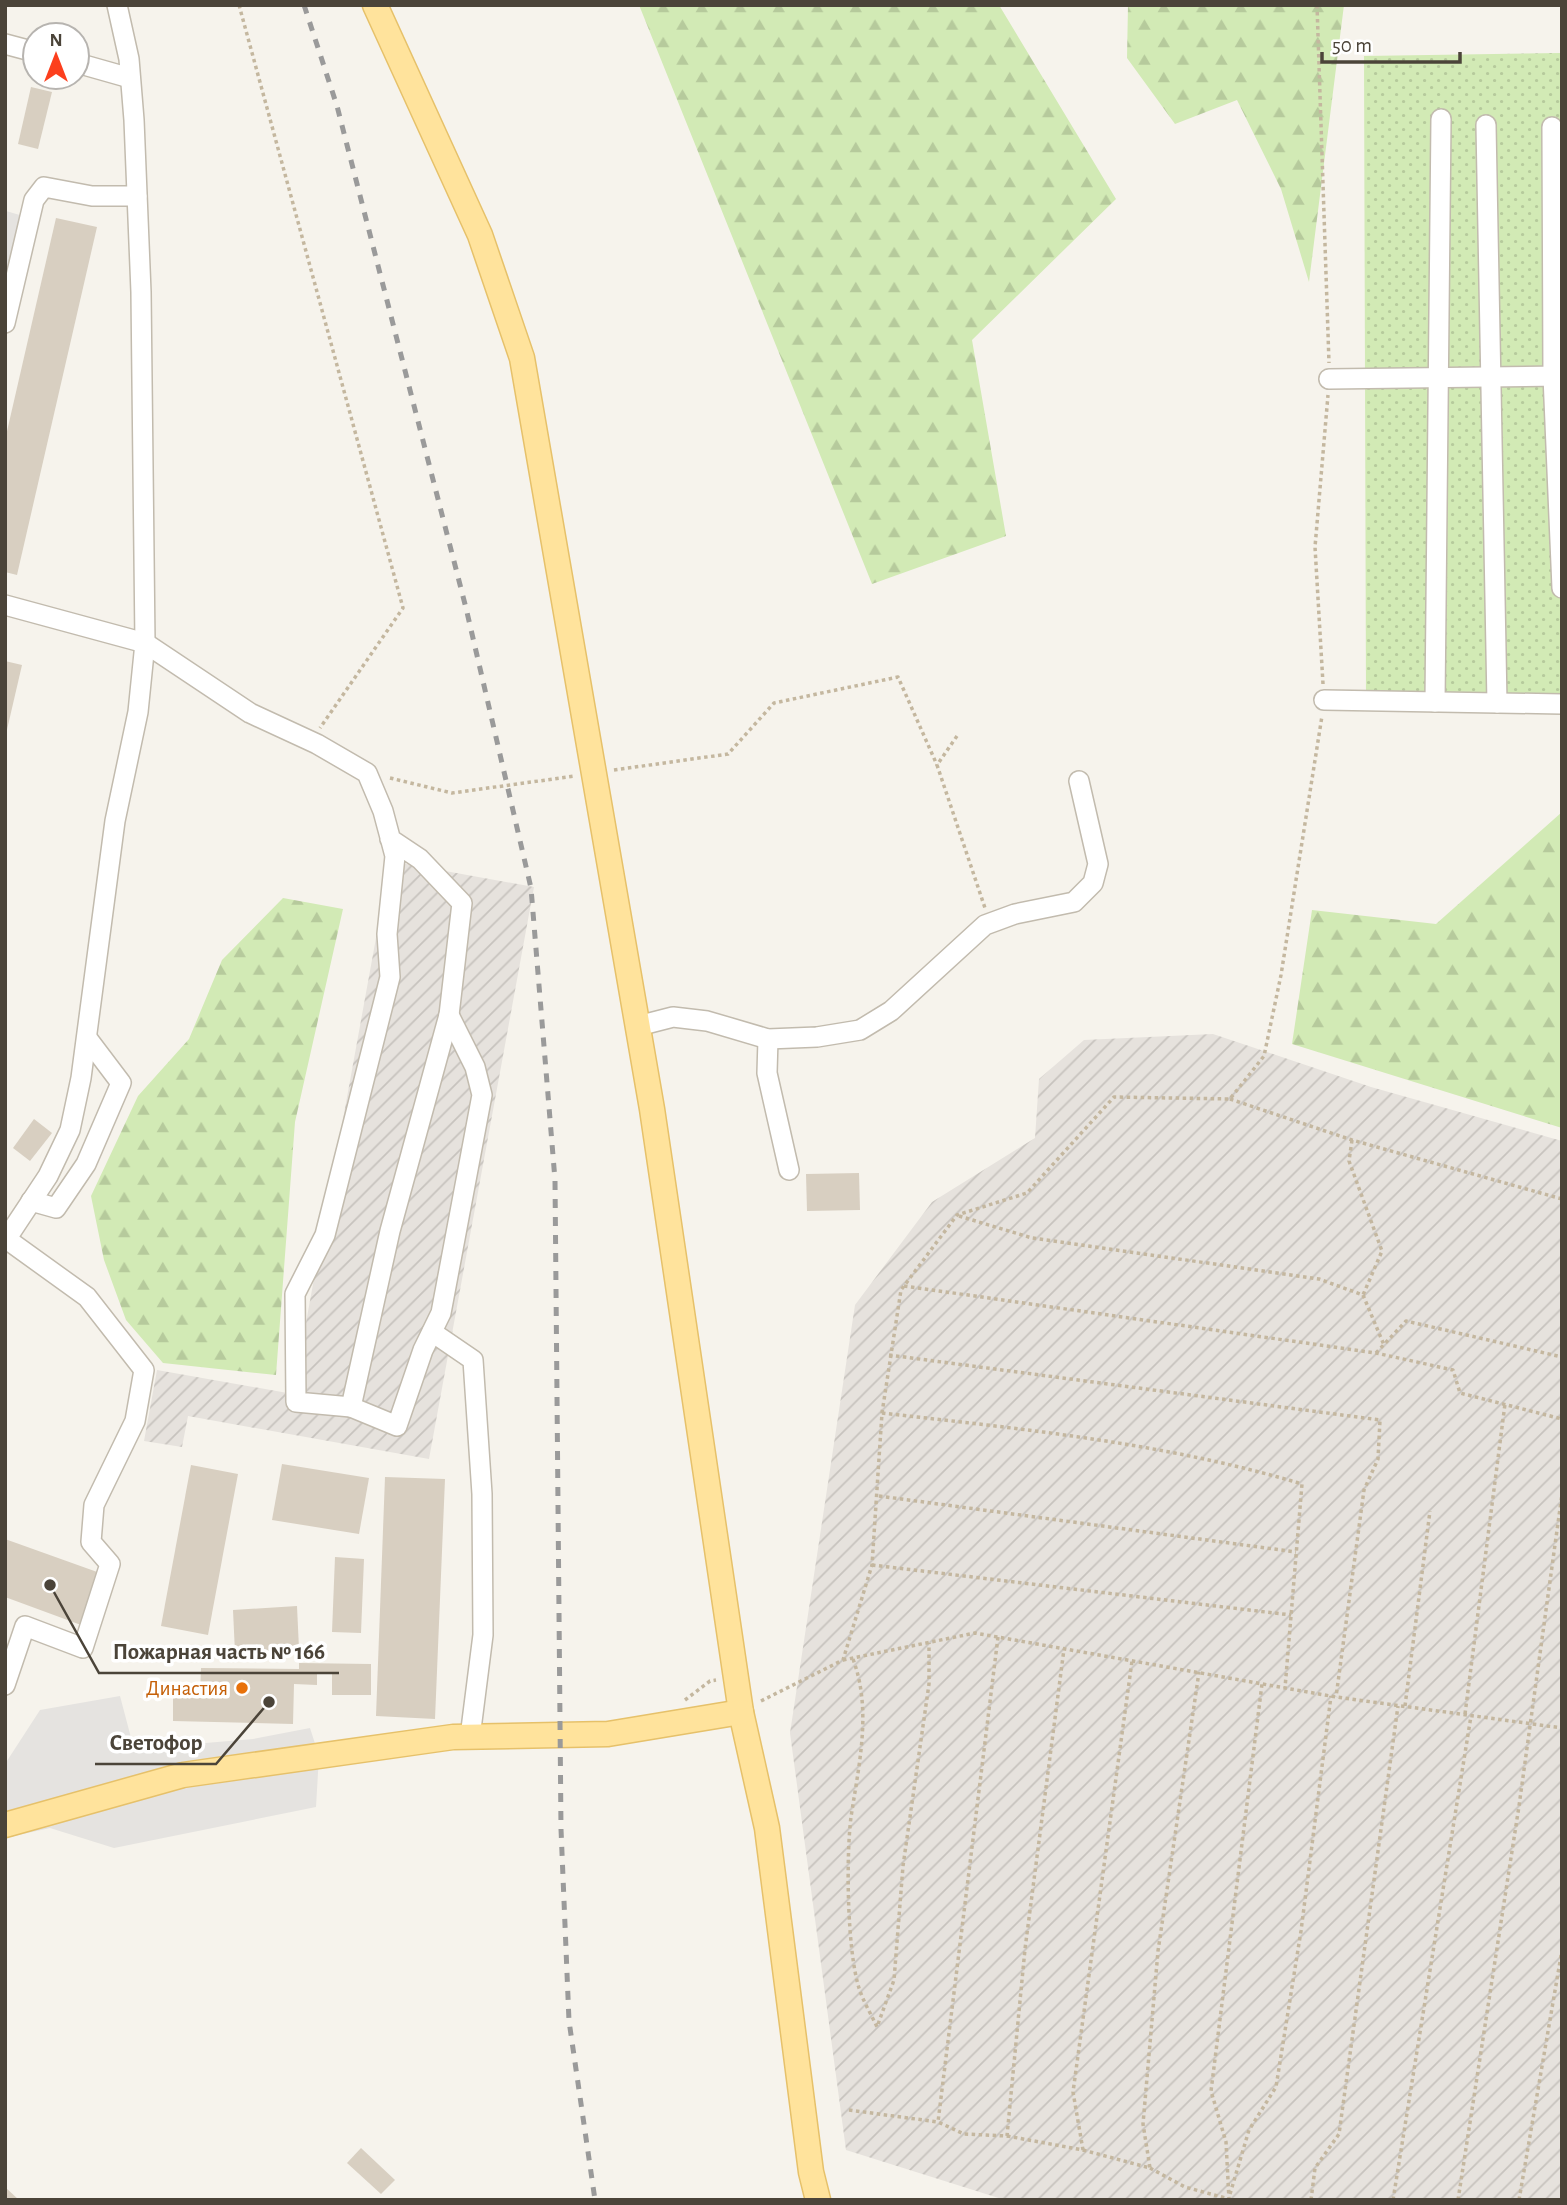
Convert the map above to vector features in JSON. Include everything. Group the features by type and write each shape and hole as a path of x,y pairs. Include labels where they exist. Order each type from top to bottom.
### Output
{"main road":[{"path":"375,5 480,235 522,358 638,1026 741,1712 768,1828 811,2172 818,2200"},
{"path":"5,1825 183,1775 470,1737 608,1734 741,1712"}],"street":[{"path":"5,1685 25,1626 83,1648 110,1564 91,1542 94,1505 135,1421 144,1370 87,1297 6,1239 48,1176 70,1130 87,1038 116,821 138,712 145,643 137,196 130,78 117,5"},
{"path":"91,68 130,78"},
{"path":"1435,702 1441,119"},
{"path":"1486,125 1497,703"},
{"path":"1552,127 1562,588"},
{"path":"5,323 34,200 44,187 92,196 137,196"},
{"path":"1329,379 1558,376"},
{"path":"5,605 145,643 250,713 311,741 367,773 395,856 387,934 390,977 325,1235 295,1294 296,1402 351,1408 397,1426 441,1313 482,1095 475,1067 449,1015"},
{"path":"1324,700 1562,704"},
{"path":"638,1026 674,1017 707,1021 768,1040 817,1037 860,1030 891,1011 990,923 1015,914 1074,902 1093,883 1098,864 1079,781"},
{"path":"351,1408 390,1231 449,1015 462,903 421,859 390,839"},
{"path":"31,1201 56,1208 86,1164 121,1083 87,1038"},
{"path":"768,1040 767,1073 789,1170"},
{"path":"432,1332 473,1360 482,1494 483,1635 470,1737"}],"path":[{"path":"239,5 403,608 311,741"},
{"path":"1230,1099 1264,1056 1281,975 1324,700 1315,547 1329,379 1317,5"},
{"path":"367,773 452,793 728,754 774,703 898,677 937,765 990,923"},
{"path":"937,765 957,736"},
{"path":"843,1661 872,1564 882,1413 889,1355 904,1286 957,1215 1027,1193 1114,1097 1230,1099 1352,1140 1562,1199"},
{"path":"1352,1140 1349,1161 1382,1251 1363,1295 1384,1345"},
{"path":"957,1215 1032,1238 1319,1279 1363,1295"},
{"path":"904,1286 1376,1353 1453,1370 1460,1393 1562,1419"},
{"path":"1376,1353 1406,1321 1562,1357"},
{"path":"889,1355 1380,1420 1378,1459 1363,1490 1301,1931 1276,2087 1249,2130 1229,2200"},
{"path":"1465,1715 1505,1404"},
{"path":"882,1413 1032,1430 1238,1465 1302,1484 1285,1688"},
{"path":"1458,2200 1562,1494"},
{"path":"878,1496 1296,1552"},
{"path":"1405,1706 1430,1511"},
{"path":"872,1564 1291,1615"},
{"path":"741,1712 843,1661 975,1633 1334,1696 1562,1728"},
{"path":"938,2122 998,1637"},
{"path":"853,1659 863,1686 861,1768 851,1819 849,1915 859,1988 877,2027 894,1980 903,1866 929,1684 929,1643"},
{"path":"1007,2136 1025,1949 1064,1649"},
{"path":"1083,2150 1073,2092 1132,1661"},
{"path":"1150,2168 1143,2124 1158,1951 1199,1672"},
{"path":"1229,2200 1226,2142 1210,2091 1262,1684"},
{"path":"1311,2200 1315,2168 1339,2134 1398,1705"},
{"path":"1393,2200 1471,1716"},
{"path":"1519,2200 1562,1950"},
{"path":"849,2110 938,2122 964,2134 1007,2136 1083,2150 1150,2168 1185,2188 1229,2200"}],"shaded area":[{"path":"6,211 30,218 5,323 5,215"},
{"path":"390,861 534,887 429,1459 188,1416 182,1447 144,1441 157,1370 293,1394"},
{"path":"1213,1034 1371,1087 1562,1141 1562,2200 1005,2200 846,2150 790,1733 855,1305 932,1202 1035,1138 1039,1079 1084,1040"},
{"path":"120,1696 134,1749 253,1739 310,1728 319,1756 316,1807 114,1848 50,1828 5,1838 5,1764 40,1710"}],"green space":[{"path":"639,5 999,5 1116,199 972,340 1006,536 872,584"},
{"path":"1128,5 1344,5 1309,282 1281,189 1237,100 1175,124 1127,58"},
{"path":"1562,53 1562,699 1366,699 1364,56"},
{"path":"1562,812 1562,1128 1292,1044 1312,910 1436,924"},
{"path":"283,898 343,909 295,1122 276,1375 163,1363 126,1320 104,1260 91,1196 138,1096 189,1039 222,960"}],"building":[{"path":"30,91 52,92 38,149 18,144"},
{"path":"56,218 97,227 17,575 5,572 5,440"},
{"path":"5,661 22,665 6,734 5,733"},
{"path":"34,1119 52,1133 30,1161 13,1148"},
{"path":"859,1173 860,1210 807,1211 806,1174"},
{"path":"282,1464 369,1478 359,1534 272,1520"},
{"path":"191,1465 238,1474 208,1635 161,1626"},
{"path":"385,1477 445,1479 435,1719 376,1716"},
{"path":"5,1539 100,1573 81,1625 5,1597"},
{"path":"335,1557 364,1559 361,1633 332,1632"},
{"path":"297,1606 299,1649 235,1653 233,1610"},
{"path":"299,1663 371,1664 371,1695 332,1695 332,1674 317,1673 317,1685 294,1684 293,1724 173,1721 173,1694 200,1694 201,1668 299,1669"},
{"path":"361,2148 395,2180 381,2194 347,2163"},
{"path":"5,2187 19,2200 5,2200"}],"railway":[{"path":"304,5 337,106 466,608 531,888 555,1180 561,1829 569,2021 595,2200"}],"place":[{"name":"Пожарная часть № 166","path":"50,1585"},
{"name":"Династия","path":"242,1688"},
{"name":"Светофор","path":"269,1702"}]}
